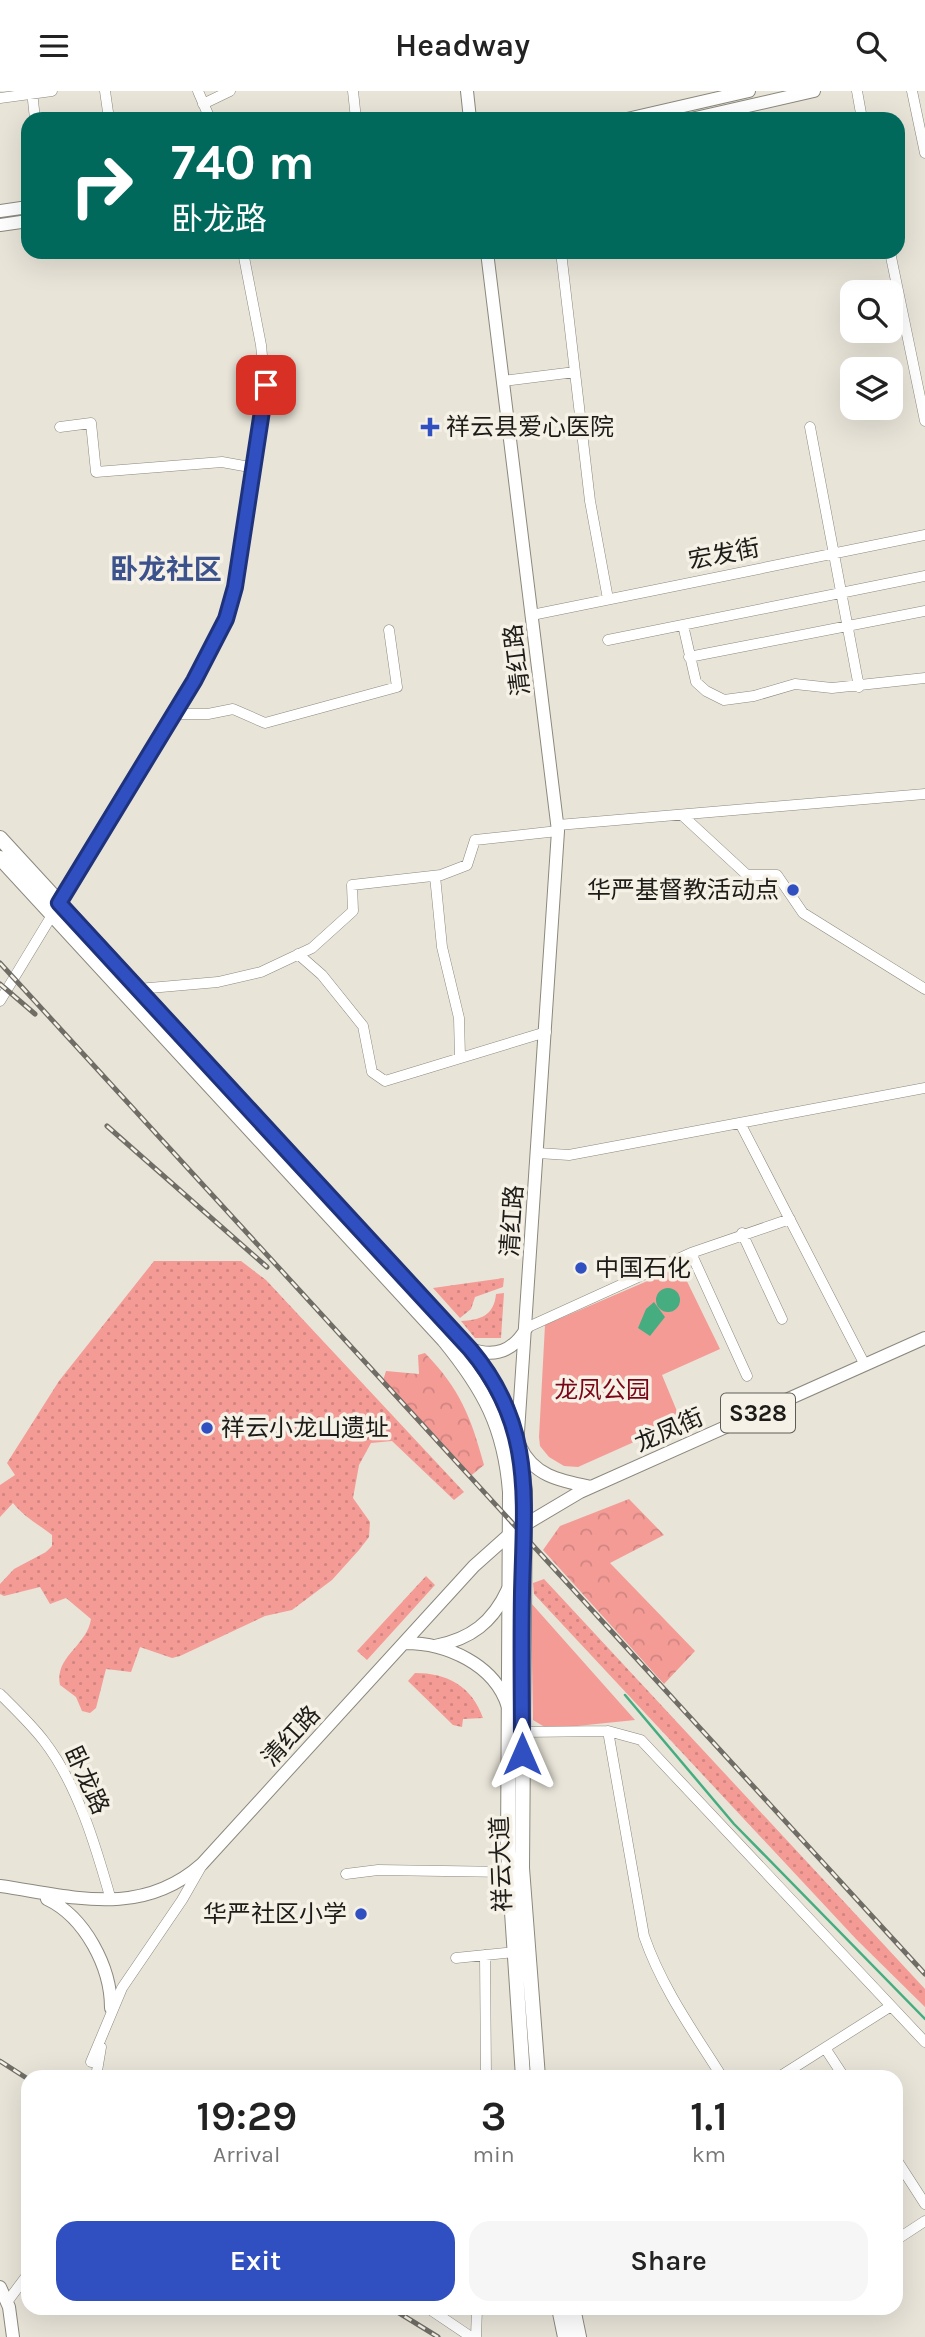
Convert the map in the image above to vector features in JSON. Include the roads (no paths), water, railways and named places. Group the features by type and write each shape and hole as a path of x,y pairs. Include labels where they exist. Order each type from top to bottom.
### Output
{"highway":[{"name":"祥云大道","path":"0,838 56,909 444,1340 472,1375 493,1413 505,1453 511,1533 508,1589 509,1872 522,2070"},
{"name":"祥云大道","path":"0,859 138,989 470,1349 496,1384 519,1443 524,1484 522,1868 537,2070"},
{"path":"560,2315 565,2337"},
{"path":"574,2315 579,2337"}],"main road":[{"path":"467,91 469,112"},
{"path":"658,112 749,91"},
{"path":"722,112 814,91"},
{"path":"0,211 21,208"},
{"path":"0,225 21,222"},
{"name":"清红路","path":"0,1886 78,1900 111,1900 166,1888 202,1864 474,1566 511,1533 558,828 488,259"},
{"path":"470,1349 486,1353 502,1352 516,1343 526,1328"},
{"name":"龙凤街","path":"511,1533 591,1487 925,1338"},
{"path":"519,1443 528,1461 543,1473 591,1487"},
{"path":"433,1646 463,1638 483,1626 498,1610 508,1589"},
{"path":"405,1643 433,1646 461,1656 486,1672 500,1689 508,1710"},
{"path":"27,1891 57,1904 79,1923 105,1972 111,2008"},
{"path":"0,2287 7,2302 13,2337"}],"street":[{"path":"0,98 52,91"},
{"path":"105,91 108,112"},
{"path":"198,91 207,112"},
{"path":"203,104 230,91"},
{"path":"353,91 355,112"},
{"path":"857,91 861,112"},
{"path":"912,91 925,153"},
{"path":"32,92 34,112"},
{"path":"0,1001 173,714 216,640 232,603 266,385 244,259"},
{"path":"562,259 590,501 608,599"},
{"path":"891,259 925,421"},
{"path":"503,381 575,372"},
{"path":"60,427 91,423 96,471 222,462 255,468"},
{"path":"810,426 859,687"},
{"name":"宏发街","path":"532,615 925,535"},
{"path":"608,640 925,576"},
{"path":"689,657 925,611"},
{"path":"682,625 693,676 700,688 724,700 754,696 795,684 832,688 859,687 925,678"},
{"path":"173,714 208,714 233,709 265,723 397,687 389,631"},
{"path":"138,989 218,982 261,972 312,948 353,911 352,885 435,876 467,865 475,839 682,815 925,794"},
{"path":"682,815 747,875 777,875 803,913 925,989"},
{"path":"435,876 442,947 459,1018 460,1057"},
{"path":"298,954 331,985 363,1025 368,1060 376,1077 385,1081 546,1031"},
{"path":"538,1153 569,1155 925,1089"},
{"path":"740,1123 865,1365"},
{"path":"526,1328 691,1253 742,1233 790,1219"},
{"path":"742,1233 782,1319"},
{"path":"691,1253 747,1376"},
{"name":"卧龙路","path":"0,1694 37,1732 55,1758 91,1837 111,1900"},
{"path":"522,1732 608,1731 641,1739 925,2042"},
{"path":"608,1731 644,1936 655,1967 671,1997 718,2070"},
{"path":"91,2061 111,2008 131,1972 182,1900 202,1864"},
{"path":"346,1874 378,1870 509,1872"},
{"path":"456,1958 514,1952"},
{"path":"485,1955 486,2070"},
{"path":"790,2070 891,2006"},
{"path":"97,2070 101,2032"},
{"path":"825,2048 839,2070"},
{"path":"903,2170 925,2204"},
{"path":"903,2235 925,2221"},
{"path":"7,2302 21,2283"},
{"path":"439,2315 473,2337 476,2315"}],"waterway":[{"path":"625,1695 734,1824 925,2019"}],"railway":[{"path":"0,963 925,1974"},
{"path":"0,984 35,1014"},
{"path":"107,1126 267,1267"},
{"path":"0,2061 21,2074"},
{"path":"402,2315 438,2337"}],"place":[{"name":"祥云县爱心医院","path":"430,427"},
{"name":"华严基督教活动点","path":"793,890"},
{"name":"中国石化","path":"581,1268"},
{"name":"祥云小龙山遗址","path":"207,1428"},
{"name":"华严社区小学","path":"361,1914"}],"district":[{"name":"卧龙社区","path":"166,569"}],"park label":[{"name":"龙凤公园","path":"602,1390"}]}
